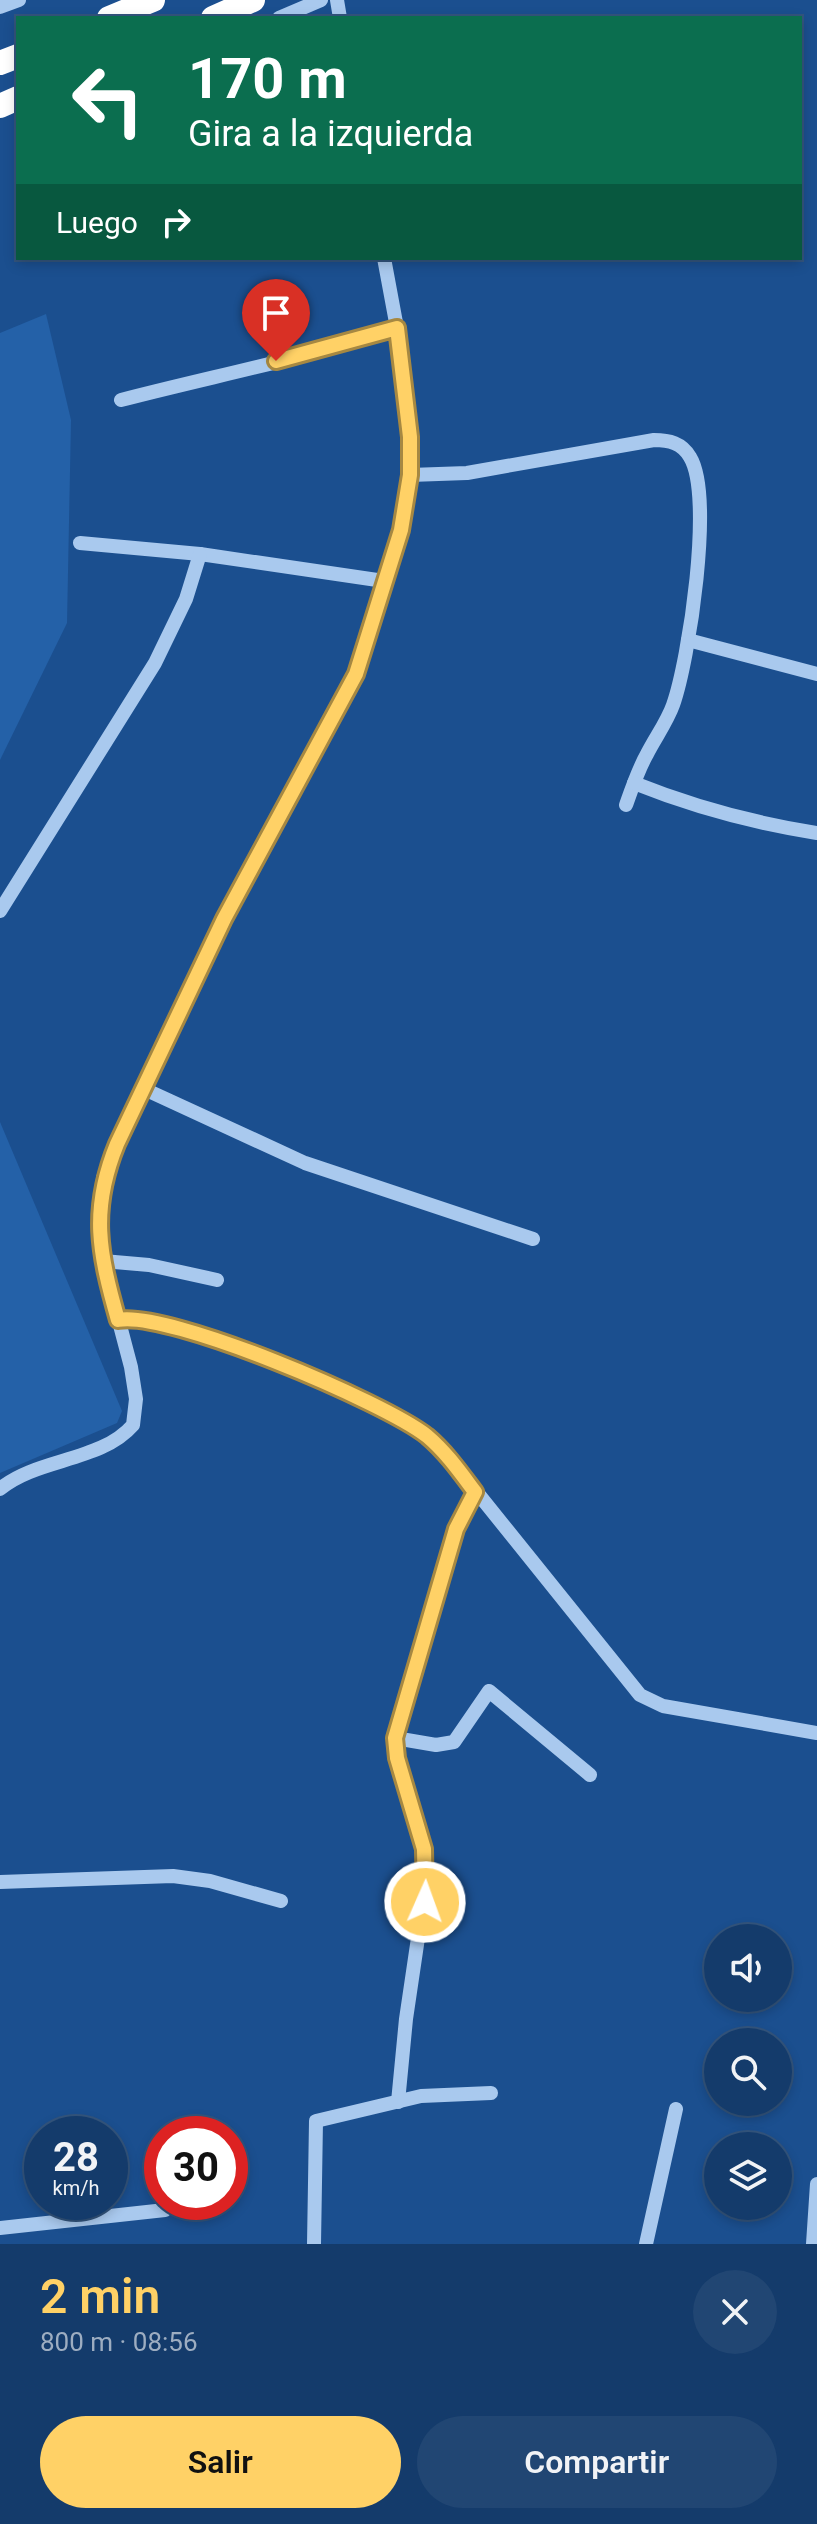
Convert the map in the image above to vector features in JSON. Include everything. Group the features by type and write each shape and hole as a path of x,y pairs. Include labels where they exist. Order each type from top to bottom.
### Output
{"highway":[{"path":"114,16 153,0"},
{"path":"217,16 253,0"}],"street":[{"path":"0,7 19,0"},
{"path":"284,16 321,0"},
{"path":"0,1489 22,1475 111,1442 133,1425 136,1399 103,1261 99,1217 103,1178 142,1088 224,919 356,674 401,530 410,475 410,437 397,328 384,260"},
{"path":"121,400 320,352 397,328"},
{"path":"410,475 467,473 654,440 669,440 680,445 696,468 699,496 688,640 672,709 626,805"},
{"path":"80,543 200,554 384,581"},
{"path":"0,911 155,663 186,599 200,554"},
{"path":"688,640 817,674"},
{"path":"634,783 709,810 817,833"},
{"path":"142,1088 305,1163 533,1239"},
{"path":"103,1261 149,1265 217,1280"},
{"path":"118,1320 149,1320 197,1334 384,1410 427,1436 640,1695 663,1706 817,1733"},
{"path":"398,2102 427,1877 424,1849 397,1758 395,1738 456,1529 475,1492"},
{"path":"395,1738 436,1745 454,1742 489,1691 590,1775"},
{"path":"0,1882 173,1876 210,1881 281,1901"},
{"path":"314,2244 316,2121 421,2096 491,2093"},
{"path":"646,2244 676,2109"},
{"path":"813,2244 817,2184"},
{"path":"0,2228 144,2212"}],"shaded area":[{"path":"46,314 71,420 67,623 0,760 0,333"},
{"path":"0,1122 122,1411 117,1423 0,1473"}],"route":[{"path":"276,361 347,345 397,328 410,437 410,475 401,530 356,674 296,791 224,919 117,1144 103,1178 99,1230 107,1282 118,1320 132,1317 149,1320 197,1334 384,1410 427,1436 447,1455 475,1492 456,1529 395,1738 397,1758 424,1849 427,1877 425,1902"}]}
